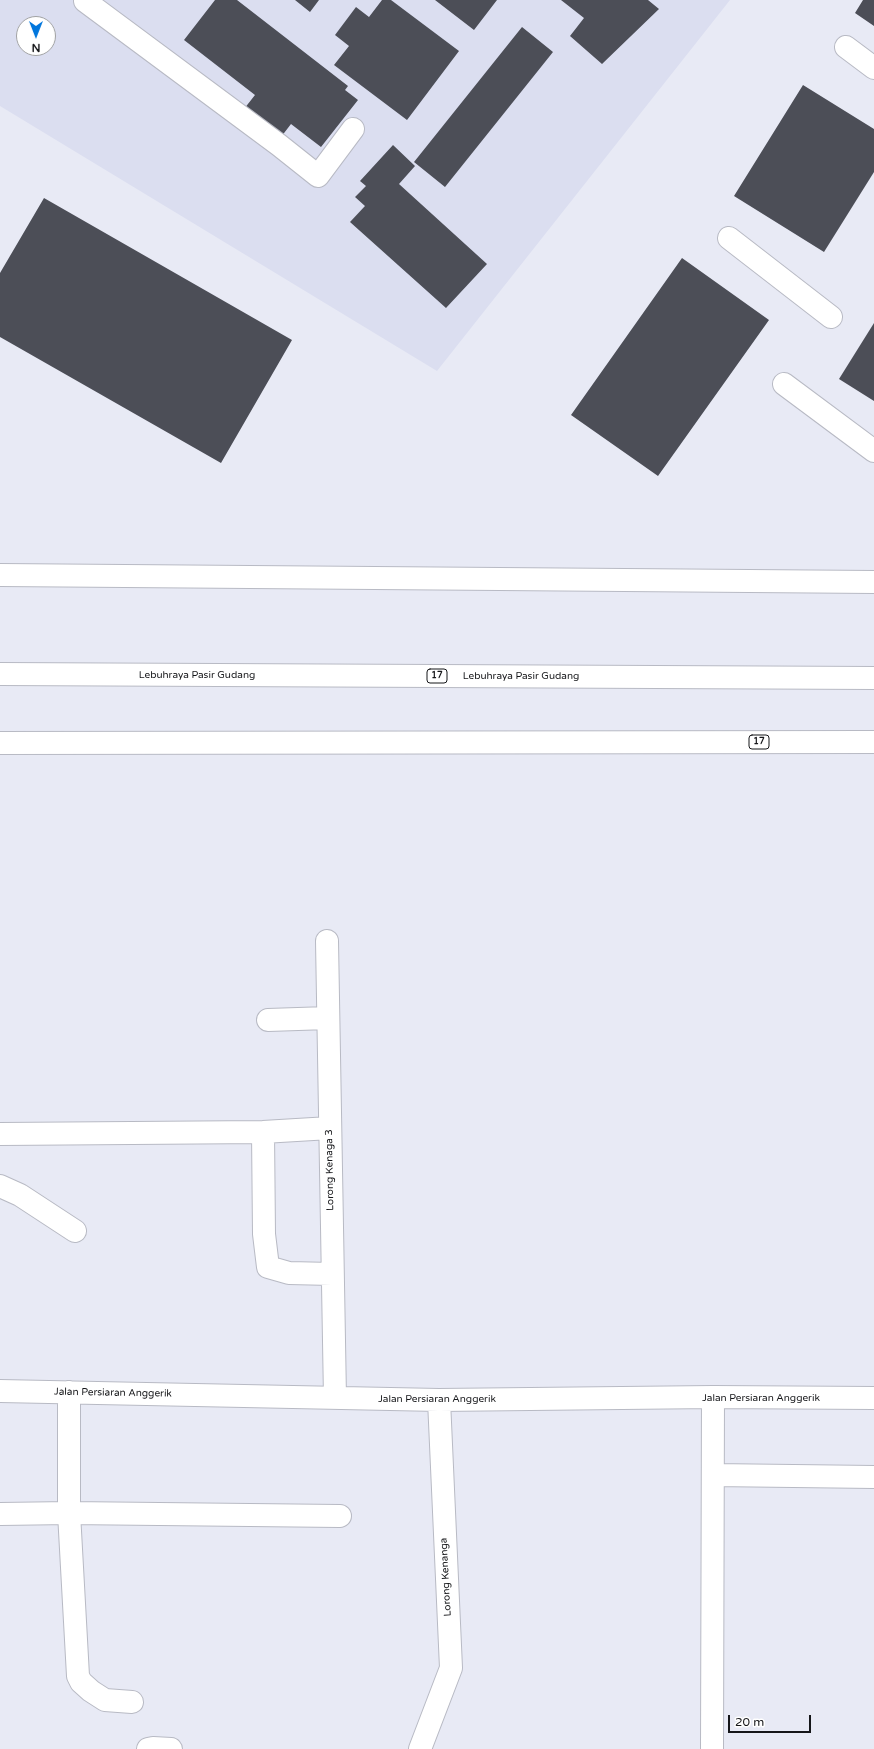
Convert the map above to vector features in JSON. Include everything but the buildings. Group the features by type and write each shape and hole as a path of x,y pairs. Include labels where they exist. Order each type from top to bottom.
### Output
{"main road":[{"path":"84,0 279,145 318,176 353,130"},
{"path":"846,47 874,68"},
{"path":"729,238 831,317"},
{"path":"784,384 874,451"},
{"path":"0,575 874,582"},
{"name":"Lebuhraya Pasir Gudang","path":"0,674 874,678"},
{"name":"17","path":"0,743 874,742"},
{"name":"Lorong Kenaga 3","path":"327,941 335,1398"},
{"path":"268,1020 328,1018"},
{"path":"0,1134 263,1132 330,1128"},
{"path":"263,1132 264,1234 268,1267 289,1272 332,1274"},
{"path":"0,1186 20,1195 75,1230"},
{"name":"Jalan Persiaran Anggerik","path":"0,1391 439,1400 713,1397 874,1398"},
{"path":"69,1392 69,1513 78,1676 81,1682 91,1691 105,1700 132,1702"},
{"path":"712,1749 713,1397"},
{"name":"Lorong Kenanga","path":"420,1749 451,1668 439,1400"},
{"path":"713,1475 874,1477"},
{"path":"0,1514 69,1513 340,1516"}],"shaded area":[{"path":"0,0 730,0 437,371 0,106"}]}
